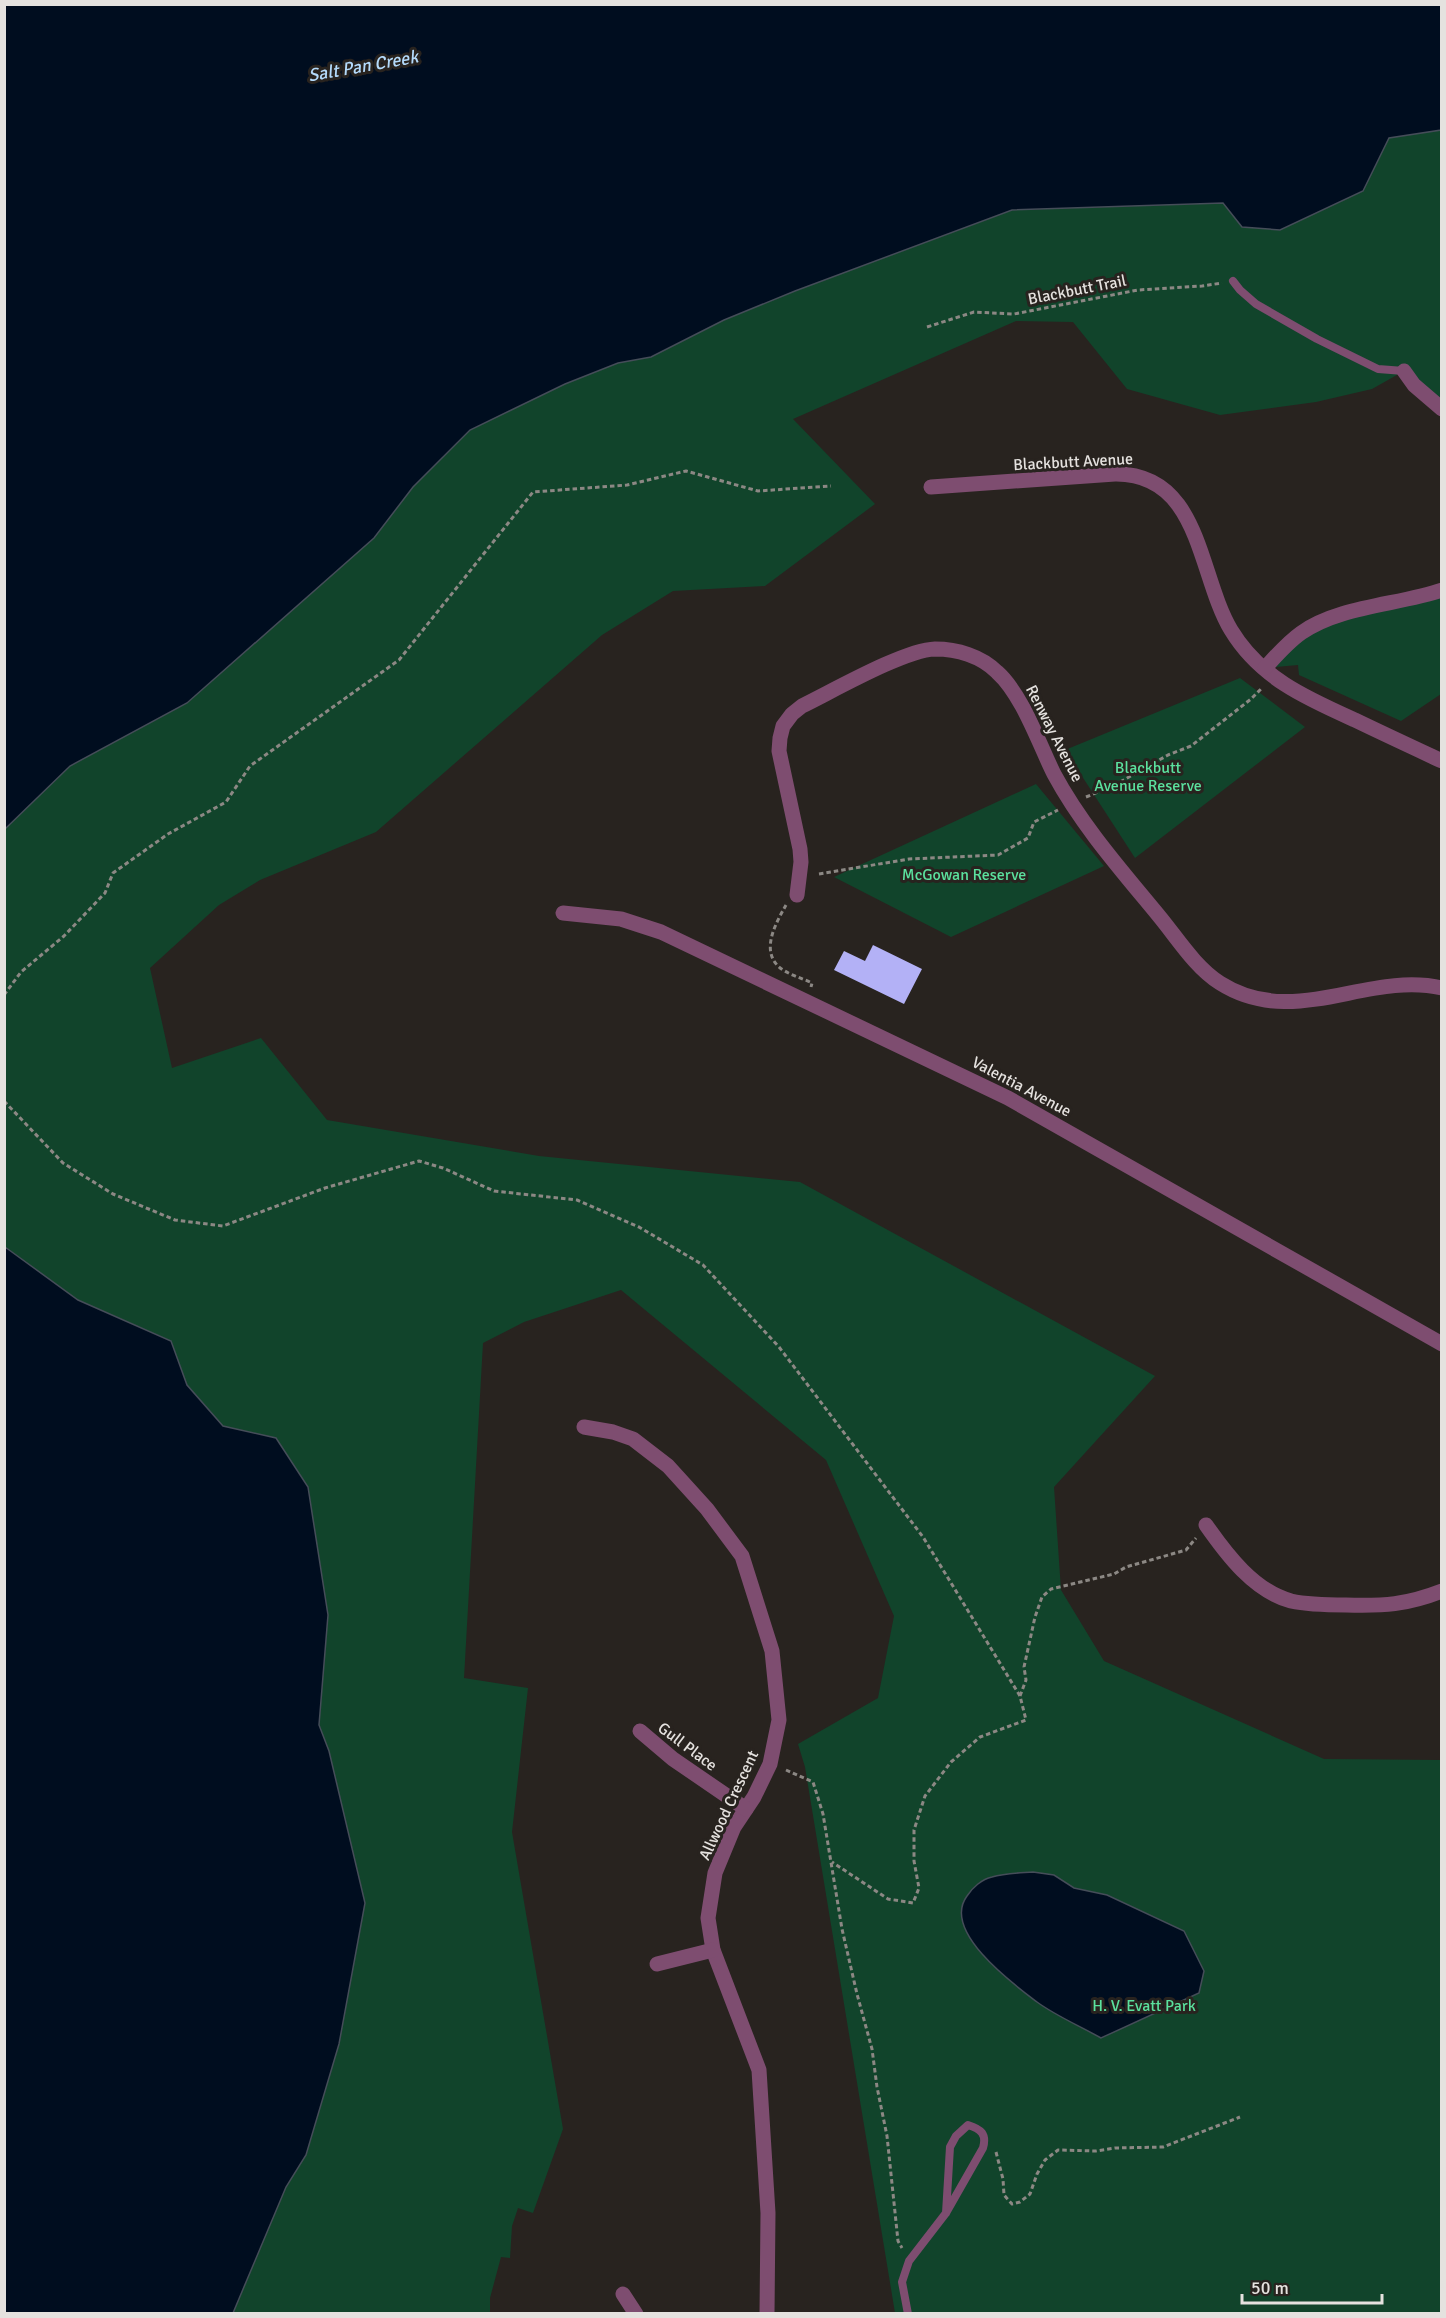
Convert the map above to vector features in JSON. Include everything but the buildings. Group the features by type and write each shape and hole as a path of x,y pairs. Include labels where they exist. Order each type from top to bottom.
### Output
{"street":[{"path":"1404,371 1414,385 1442,409"},
{"name":"Blackbutt Avenue","path":"931,488 1115,474 1141,476 1154,482 1168,494 1185,515 1198,540 1226,620 1242,645 1270,673 1298,693 1442,761"},
{"path":"1270,673 1290,642 1318,623 1442,590"},
{"name":"Renway Avenue","path":"797,895 801,862 779,752 783,726 802,706 916,652 933,649 964,653 996,670 1009,683 1055,776 1072,804 1096,837 1207,973 1235,991 1271,1001 1290,1003 1397,987 1442,988"},
{"name":"Valentia Avenue","path":"563,913 621,919 642,925 805,1000 1008,1098 1442,1344"},
{"name":"Allwood Crescent","path":"584,1426 614,1432 633,1439 668,1466 707,1509 742,1556 772,1652 779,1720 770,1764 734,1827 715,1873 708,1918 713,1950 759,2070 768,2213 767,2313"},
{"path":"1206,1525 1224,1550 1251,1578 1288,1600 1316,1604 1387,1606 1406,1604 1442,1591"},
{"name":"Gull Place","path":"640,1731 673,1759 746,1809"},
{"path":"657,1964 713,1950"},
{"path":"623,2294 636,2313"}],"lane":[{"path":"1233,281 1256,304 1317,339 1378,369 1404,371"},
{"path":"908,2313 902,2282 909,2261 946,2213 983,2148 984,2136 975,2127 968,2125 956,2136 950,2147 946,2213"}],"path":[{"name":"Blackbutt Trail","path":"927,327 974,312 1014,314 1138,290 1202,286 1233,281"},
{"path":"4,995 21,972 64,936 105,893 113,873 168,834 226,802 250,766 399,660 533,492 627,485 686,471 758,491 831,486"},
{"path":"819,874 909,859 998,855 1028,838 1034,822 1113,786 1168,755 1191,746 1251,699 1270,673"},
{"path":"797,895 786,906 770,938 771,956 779,968 812,983 805,1000"},
{"path":"4,1101 63,1163 113,1194 175,1220 224,1226 325,1188 419,1161 443,1168 494,1191 577,1200 639,1227 703,1265 780,1347 923,1537 1020,1696 1026,1720 980,1737 951,1762 925,1796 914,1830 914,1861 919,1888 913,1903 888,1899 832,1862"},
{"path":"1020,1696 1026,1680 1024,1667 1035,1617 1042,1598 1051,1589 1114,1574 1126,1567 1186,1550 1206,1525"},
{"path":"770,1764 813,1782 823,1814 842,1929 856,1994 872,2049 887,2136 898,2241 909,2261"},
{"path":"983,2148 996,2151 1003,2179 1004,2195 1012,2204 1020,2202 1030,2194 1045,2160 1058,2150 1096,2151 1115,2148 1162,2147 1240,2117"}],"green space":[{"name":"H. V. Evatt Park","path":"1441,130 1441,409 1404,371 1372,389 1316,402 1220,415 1127,389 1073,322 1016,321 793,419 875,504 765,586 673,591 602,635 376,832 260,880 219,905 150,968 172,1068 261,1038 327,1120 539,1156 800,1182 1155,1376 1054,1487 1061,1590 1104,1661 1324,1759 1441,1760 1441,2313 895,2313 805,1767 798,1744 878,1698 894,1616 826,1460 621,1290 524,1322 483,1343 464,1678 528,1688 512,1832 563,2129 533,2213 518,2208 512,2226 510,2258 501,2257 490,2298 490,2313 233,2313 286,2187 306,2155 339,2044 365,1903 329,1751 319,1725 328,1615 276,1438 223,1427 187,1385 171,1341 78,1300 5,1247 5,829 70,766 187,703 374,538 413,487 470,430 565,384 618,363 651,357 724,320 795,291 1013,210 1223,203 1242,227 1363,191 1389,138"},
{"path":"1441,590 1441,694 1401,721 1299,675 1298,665 1265,668 1303,632"},
{"name":"Blackbutt Avenue Reserve","path":"1240,678 1305,727 1135,858 1065,750"},
{"name":"McGowan Reserve","path":"1036,784 1104,866 951,937 834,877"}],"water":[{"name":"Salt Pan Creek","path":"5,4 1441,5 1441,130 1389,138 1363,191 1280,230 1242,227 1223,203 1012,210 795,291 724,320 651,357 618,363 565,384 470,430 413,487 374,538 187,703 70,766 5,829"},
{"path":"5,1247 78,1300 171,1341 187,1385 223,1426 276,1438 308,1487 328,1615 319,1725 329,1751 365,1903 339,2044 306,2155 286,2187 233,2313 5,2313"},
{"path":"1033,1872 1054,1875 1074,1888 1107,1895 1184,1931 1204,1971 1199,1993 1101,2038 1037,2002 997,1970 983,1955 971,1940 964,1925 962,1910 969,1893 988,1878"}]}
